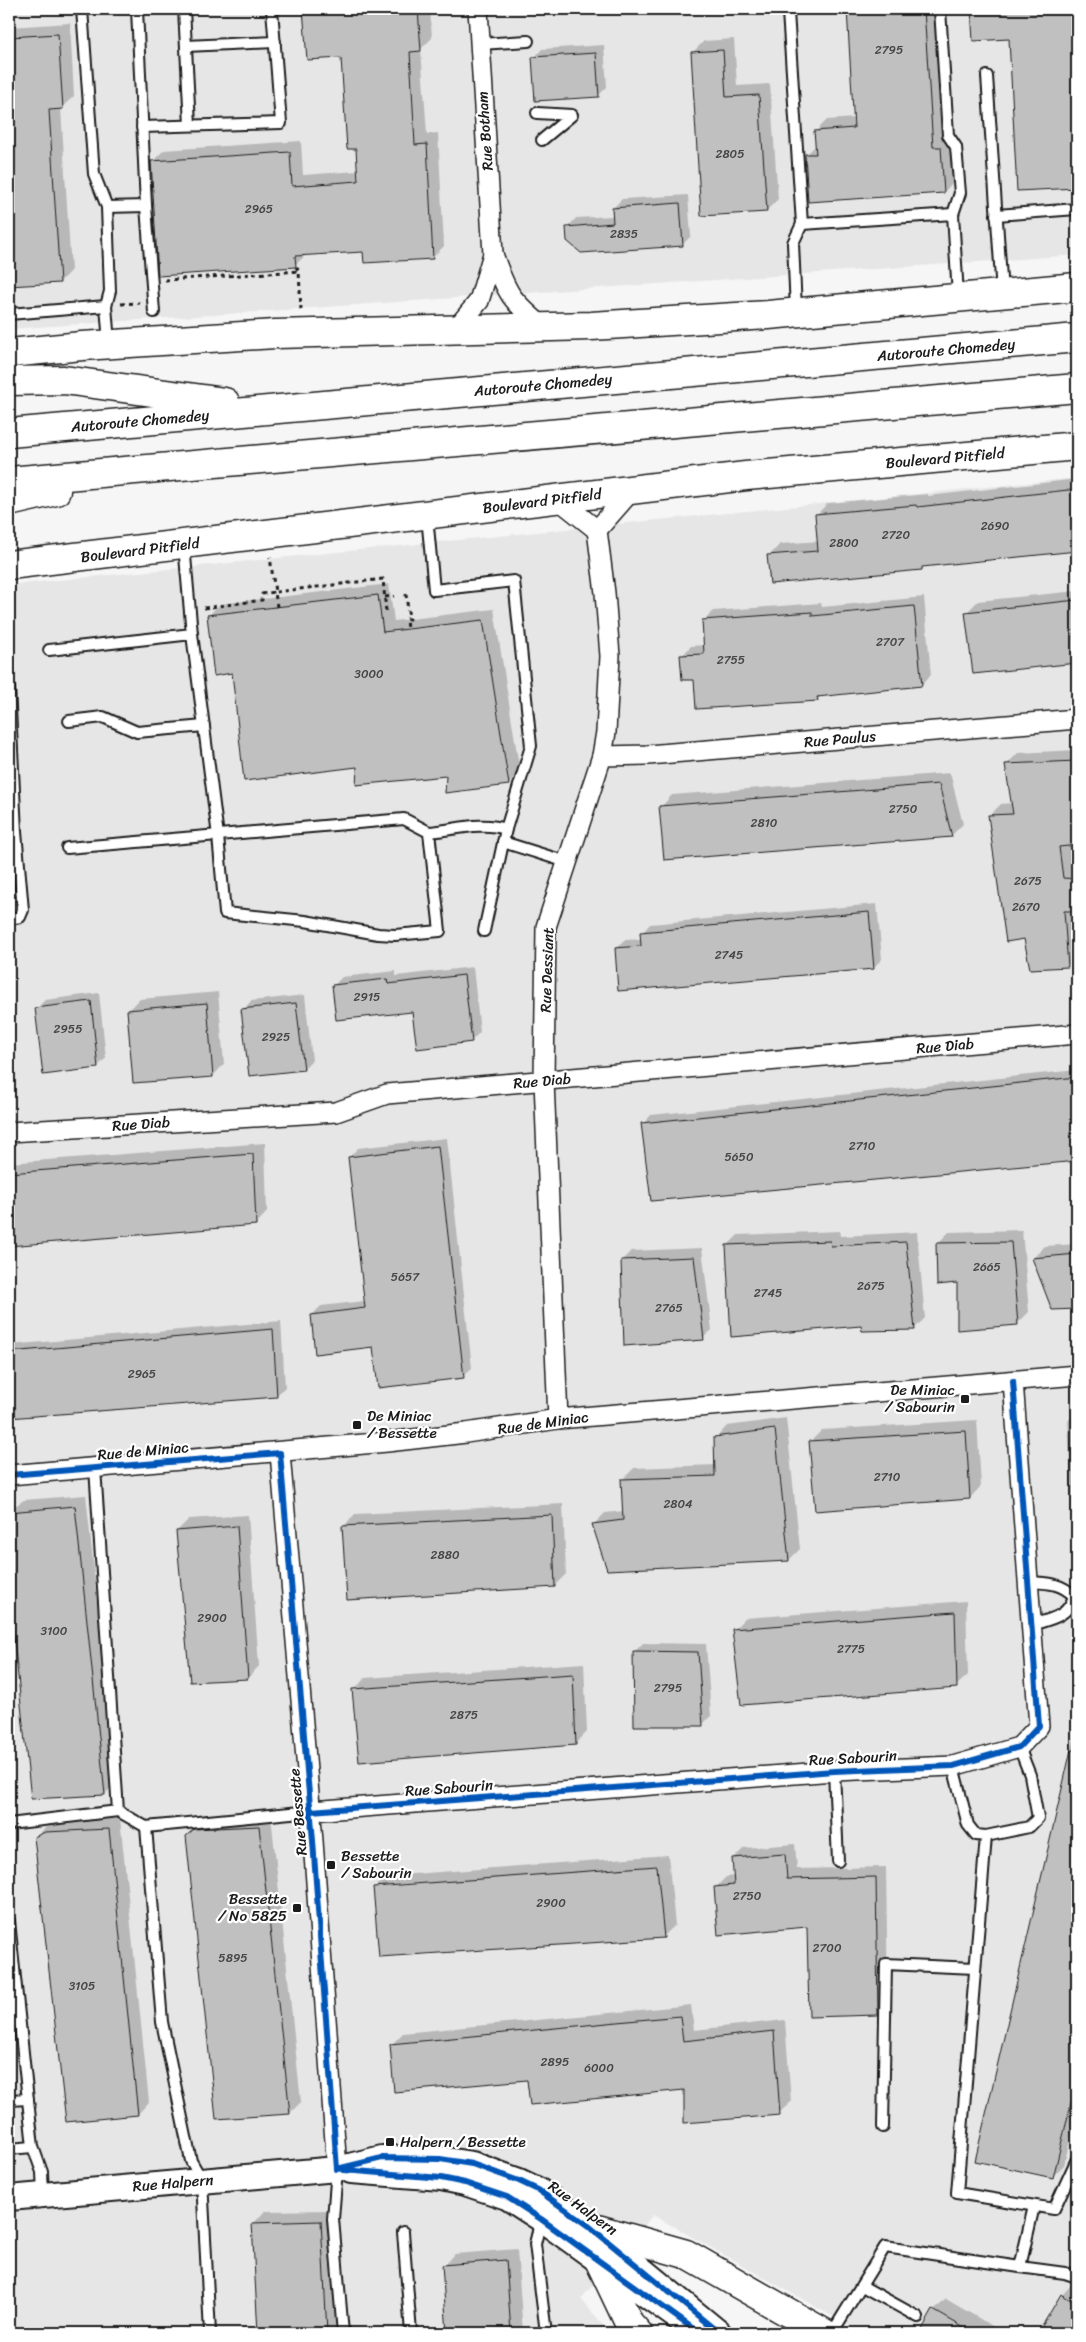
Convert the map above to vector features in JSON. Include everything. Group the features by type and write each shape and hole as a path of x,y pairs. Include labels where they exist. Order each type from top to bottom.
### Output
{"main road":[{"path":"9,353 109,344 300,333 544,328 768,315 1077,287"},
{"name":"Autoroute Chomedey","path":"9,433 273,408 1077,338"},
{"path":"9,380 64,380 273,408"},
{"path":"9,481 1077,388"},
{"name":"Boulevard Pitfield","path":"9,565 755,475 1077,446"},
{"path":"9,502 159,468"},
{"path":"590,2227 686,2254 824,2333"},
{"path":"599,2260 628,2323 638,2333"}],"street":[{"name":"Rue Botham","path":"478,9 493,254 503,285 511,299 544,328"},
{"name":"Rue Botham","path":"455,330 479,301 493,254"},
{"path":"558,499 597,530 632,490"},
{"name":"Rue Dessiant","path":"558,1419 544,1081 546,926 602,756 609,708 610,656 597,530"},
{"name":"Rue Paulus","path":"602,756 642,756 1077,720"},
{"name":"Rue Diab","path":"9,1132 336,1112 388,1094 1077,1034"},
{"name":"Rue de Miniac","path":"9,1475 280,1453 466,1434 558,1419 1077,1375"},
{"path":"1013,1381 1039,1726 1019,1747"},
{"name":"Rue Bessette","path":"280,1453 311,1811 337,2169"},
{"name":"Rue Sabourin","path":"311,1811 834,1771 953,1766 1019,1747"},
{"name":"Rue Halpern","path":"9,2198 337,2169 382,2158 449,2160 472,2164 500,2173 538,2190 590,2227 719,2333"},
{"name":"Rue Halpern","path":"337,2169 384,2175 428,2176 459,2181 507,2197 542,2219 699,2333"}],"lane":[{"path":"82,9 94,174 107,207 110,291 106,306 109,344"},
{"path":"137,9 146,206 153,307"},
{"path":"184,9 190,125"},
{"path":"142,127 281,123 272,9"},
{"path":"790,9 788,12 802,224 793,243 796,311"},
{"path":"940,9 948,135 956,147 960,193 953,214 958,297"},
{"path":"186,46 274,42"},
{"path":"480,44 528,42"},
{"path":"986,76 1002,294"},
{"path":"537,113 572,115 542,140"},
{"path":"107,207 146,206"},
{"path":"996,215 1077,209"},
{"path":"802,224 953,214"},
{"path":"9,314 106,306"},
{"path":"427,515 434,590 514,581 531,738 528,756 506,829 484,931"},
{"path":"184,544 192,634 218,836 225,913 305,921 378,934 395,935 440,931 429,832"},
{"path":"49,650 192,634"},
{"path":"9,687 16,832 23,910 20,917 9,919"},
{"path":"69,721 102,718 137,732 204,726"},
{"path":"67,848 404,819 429,832 486,826 506,829"},
{"path":"503,842 566,862"},
{"path":"94,1468 118,1811"},
{"path":"1028,1582 1055,1584 1066,1588 1076,1596 1071,1606 1060,1617 1031,1625"},
{"path":"953,1766 968,1825 976,1835 986,1836 1030,1827 1038,1818 1030,1775 1019,1747"},
{"path":"834,1771 838,1861"},
{"path":"9,1824 118,1811 146,1827 311,1811"},
{"path":"146,1827 162,2022 191,2160 202,2180 210,2333"},
{"path":"986,1836 957,2193 1054,2209 1077,2159"},
{"path":"9,1922 33,2147 42,2172 43,2195"},
{"path":"882,2127 886,1964 975,1968"},
{"path":"9,2100 28,2099"},
{"path":"9,2149 33,2147"},
{"path":"337,2169 332,2219 343,2333"},
{"path":"1020,2267 1034,2206"},
{"path":"542,2219 535,2244 546,2333"},
{"path":"403,2232 411,2333"},
{"path":"832,2333 885,2248 1065,2273 1077,2278"},
{"path":"862,2286 918,2317"}],"path":[{"path":"296,267 299,271 301,317"},
{"path":"164,280 299,271"},
{"path":"106,306 153,307"},
{"path":"270,552 277,607"},
{"path":"204,608 262,600 262,594 383,579 386,612"},
{"path":"406,594 409,619 406,619 407,629"},
{"path":"385,597 394,596"}],"shaded area":[{"path":"9,9 1077,9 1077,255 9,329"},
{"path":"1077,478 1077,2333 862,2333 653,2215 581,2299 610,2333 9,2333 9,585"}],"building":[{"path":"303,9 418,9 421,51 410,52 415,145 427,144 433,259 364,263 363,252 295,256 296,267 158,276 151,161 290,152 292,186 358,181 356,149 347,149 341,58 307,60"},
{"path":"847,9 924,9 933,147 941,147 944,193 808,202 805,154 816,154 814,131 854,128"},
{"path":"971,9 1077,9 1077,188 1017,191 1009,39 973,41"},
{"path":"58,34 63,109 49,110 60,283 9,286 9,37"},
{"path":"723,50 726,97 759,95 767,212 701,216 691,52"},
{"path":"596,53 599,97 535,101 532,57"},
{"path":"680,203 683,246 581,253 567,241 566,227 613,223 612,208"},
{"path":"1077,489 1077,551 922,567 922,570 770,584 767,555 818,551 815,514 916,505 917,507"},
{"path":"378,595 383,632 483,620 509,785 445,793 446,776 356,785 357,767 244,781 232,673 214,676 207,615"},
{"path":"1077,600 1077,663 973,674 965,612"},
{"path":"914,606 922,686 817,697 818,701 696,709 694,680 682,680 680,655 704,654 702,620 812,612 812,616"},
{"path":"1077,761 1077,845 1059,847 1063,878 1077,879 1077,911 1064,911 1068,967 1030,969 1024,939 1006,942 988,815 1013,814 1005,764"},
{"path":"939,784 952,837 664,860 659,806"},
{"path":"869,912 874,969 618,991 615,948 641,946 640,932"},
{"path":"464,975 472,1042 417,1049 412,1012 336,1020 332,985 387,979 388,984"},
{"path":"91,1001 98,1068 43,1075 35,1008"},
{"path":"207,1003 213,1077 133,1083 127,1010"},
{"path":"296,1003 304,1070 249,1076 241,1009"},
{"path":"1077,1077 1077,1161 651,1201 641,1123"},
{"path":"438,1146 464,1378 378,1388 373,1347 315,1354 311,1315 365,1308 348,1157"},
{"path":"253,1154 256,1225 9,1246 9,1173"},
{"path":"830,1241 831,1246 906,1242 915,1330 862,1331 861,1326 731,1337 726,1245"},
{"path":"1011,1242 1018,1325 957,1330 957,1283 937,1285 936,1243"},
{"path":"1077,1254 1077,1309 1052,1310 1032,1258"},
{"path":"694,1257 704,1340 624,1346 621,1260"},
{"path":"273,1329 277,1397 9,1418 9,1352"},
{"path":"775,1429 789,1561 607,1570 592,1524 623,1520 621,1479 715,1476 714,1437"},
{"path":"966,1431 970,1499 815,1511 809,1441"},
{"path":"75,1506 105,1795 31,1799 9,1592 9,1512"},
{"path":"552,1515 555,1587 347,1600 342,1526"},
{"path":"237,1526 248,1679 190,1682 176,1531"},
{"path":"955,1612 957,1688 741,1705 732,1629"},
{"path":"633,1651 698,1652 703,1726 634,1726"},
{"path":"573,1674 576,1745 359,1762 352,1689"},
{"path":"1071,1750 1077,1750 1077,2078 1053,2178 975,2161"},
{"path":"259,1826 290,2114 216,2119 186,1836 194,1829"},
{"path":"109,1829 138,2115 66,2122 34,1837 45,1832"},
{"path":"785,1854 787,1879 876,1877 878,2015 809,2017 807,1927 718,1935 714,1887 734,1885 732,1858"},
{"path":"657,1866 664,1938 379,1957 373,1887"},
{"path":"680,2016 683,2041 774,2031 780,2115 684,2123 684,2090 530,2105 527,2080 394,2092 390,2044"},
{"path":"321,2221 327,2333 258,2333 252,2223"},
{"path":"506,2260 511,2333 447,2333 442,2265"},
{"path":"1061,2294 1077,2304 1077,2333 1038,2333"},
{"path":"933,2310 973,2333 920,2333"}],"cycle path":[{"path":"311,1811 834,1771 953,1766 1019,1747 1039,1726 1013,1381"},
{"path":"9,1475 280,1453 313,1841 337,2169"},
{"path":"337,2169 382,2158 440,2159 472,2164 519,2181 538,2190 590,2227 719,2333"},
{"path":"344,2170 441,2178 465,2183 507,2197 541,2219 699,2333"}],"place":[{"name":"De Miniac / Sabourin","path":"965,1399"},
{"name":"De Miniac / Bessette","path":"357,1425"},
{"name":"Bessette / Sabourin","path":"331,1865"},
{"name":"Bessette / No 5825","path":"297,1908"},
{"name":"Halpern / Bessette","path":"390,2142"}]}
